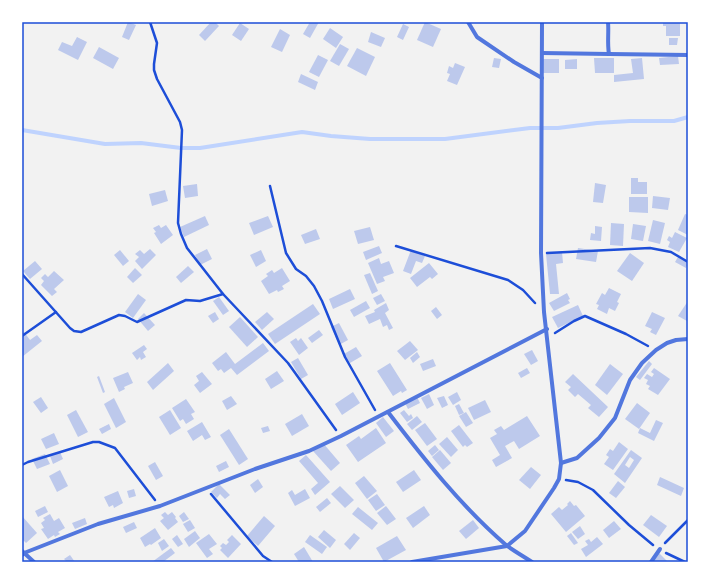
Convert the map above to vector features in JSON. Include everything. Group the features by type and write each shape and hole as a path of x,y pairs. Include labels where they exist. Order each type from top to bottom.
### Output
{"street":[{"path":"468,22 477,37 514,62 542,78"},
{"path":"412,562 507,546 525,531 559,480 561,463 544,312 541,253 542,22"},
{"path":"608,22 610,33 608,46 609,54"},
{"path":"542,53 688,55"},
{"path":"34,562 23,553 98,524 160,506 255,469 308,451 388,412 546,329"},
{"path":"561,463 577,458 599,438 615,418 630,380 642,363 656,350 667,343 676,340 688,339"},
{"path":"388,412 442,480 507,546 532,562"},
{"path":"651,562 660,549"}],"path":[{"path":"150,22 157,43 154,70 157,79 180,122 182,130 179,228 187,248 223,294 288,363 341,436"},
{"path":"270,186 286,253 296,269 306,276 314,286 322,301 348,363 379,416"},
{"path":"396,246 508,280 523,290 544,312"},
{"path":"541,253 650,248 671,252 688,262"},
{"path":"22,274 70,328 74,331 81,332 119,315 137,322 186,300 200,301 223,294"},
{"path":"22,336 56,312"},
{"path":"547,337 585,316 626,334 656,350"},
{"path":"22,465 93,442 99,442 115,448 160,506"},
{"path":"559,480 578,482 593,490 633,529 660,549 678,560 685,562"},
{"path":"205,488 263,556 272,562"},
{"path":"660,549 688,520"}],"building":[{"path":"128,22 136,25 129,40 122,37"},
{"path":"211,22 215,22 219,26 205,41 199,35"},
{"path":"310,22 319,22 310,38 303,34"},
{"path":"425,22 441,29 433,47 417,40"},
{"path":"680,22 680,36 666,36 666,26 663,26 663,23"},
{"path":"240,23 249,29 241,41 232,35"},
{"path":"403,24 409,27 403,40 397,37"},
{"path":"330,28 343,37 336,48 323,39"},
{"path":"280,29 290,35 282,52 271,47"},
{"path":"371,32 385,38 381,47 368,42"},
{"path":"77,37 87,42 78,60 58,50 62,42 72,46"},
{"path":"669,38 678,38 677,45 669,45"},
{"path":"340,44 349,49 339,66 330,61"},
{"path":"99,47 119,58 113,69 93,58"},
{"path":"357,48 375,57 366,76 347,66"},
{"path":"318,55 328,60 319,77 309,72"},
{"path":"678,56 679,64 660,65 659,58"},
{"path":"494,58 501,59 499,68 492,67"},
{"path":"594,58 614,58 614,73 595,73"},
{"path":"642,58 644,79 614,82 614,75 633,73 631,59"},
{"path":"543,59 559,59 559,73 543,73"},
{"path":"577,59 577,69 565,69 565,60"},
{"path":"455,63 465,67 457,85 447,81 450,74 447,73 449,66 453,68"},
{"path":"301,74 318,82 315,90 298,82"},
{"path":"631,178 638,178 638,182 647,182 647,194 631,194"},
{"path":"595,183 606,185 603,203 593,202"},
{"path":"197,184 198,196 185,198 183,186"},
{"path":"165,190 168,201 152,206 149,194"},
{"path":"653,196 670,198 668,210 652,208"},
{"path":"629,197 648,197 648,213 629,212"},
{"path":"685,214 688,215 688,235 678,230"},
{"path":"205,216 209,225 184,237 180,227"},
{"path":"268,216 273,227 254,235 249,223"},
{"path":"653,220 665,223 660,244 648,241"},
{"path":"611,223 624,224 623,246 610,245"},
{"path":"633,224 646,226 643,241 631,239"},
{"path":"159,225 161,228 166,225 173,235 161,244 154,233 156,232 153,228"},
{"path":"595,226 602,227 601,241 590,240 591,233 595,234"},
{"path":"370,227 374,240 358,244 354,231"},
{"path":"316,229 320,239 305,244 301,235"},
{"path":"675,232 687,238 679,252 668,247 670,242 667,240 669,236 672,238"},
{"path":"379,246 382,253 366,260 363,252"},
{"path":"578,248 598,251 596,262 576,259"},
{"path":"150,249 156,255 142,269 135,261 139,257 135,254 140,250 144,254"},
{"path":"207,249 212,259 200,265 195,255"},
{"path":"120,250 129,261 123,266 114,255"},
{"path":"261,250 266,261 256,267 250,255"},
{"path":"411,250 425,256 422,263 416,261 411,274 403,271"},
{"path":"562,252 563,263 556,264 559,294 550,294 546,254"},
{"path":"630,253 644,263 632,281 617,271"},
{"path":"678,257 688,263 686,268 675,262"},
{"path":"379,258 381,264 389,261 394,273 383,277 385,281 377,284 368,263"},
{"path":"35,261 42,269 30,279 23,271"},
{"path":"429,263 438,274 432,279 430,277 417,287 410,278"},
{"path":"188,266 194,272 181,283 176,277"},
{"path":"135,268 142,275 133,283 127,277"},
{"path":"282,268 290,281 282,286 284,289 278,292 277,290 269,294 261,281 268,276 266,274 272,270 274,273"},
{"path":"54,271 64,280 54,289 57,292 52,296 41,285 44,281 41,278 45,274 48,277"},
{"path":"370,273 378,291 372,294 364,275"},
{"path":"609,288 621,294 615,311 609,308 607,314 597,309 599,305 596,304 602,293 605,295"},
{"path":"350,289 355,299 333,309 329,299"},
{"path":"567,293 570,303 554,311 549,303"},
{"path":"138,294 146,300 133,318 125,312"},
{"path":"381,294 385,301 377,305 373,298"},
{"path":"219,297 229,311 223,315 213,301"},
{"path":"366,301 370,308 354,317 350,310"},
{"path":"688,301 688,320 687,321 678,316"},
{"path":"386,303 389,310 385,313 393,328 389,330 387,325 383,327 380,319 369,324 365,316 375,312 374,310"},
{"path":"313,304 320,314 275,344 268,334"},
{"path":"578,305 583,316 558,328 552,317"},
{"path":"436,307 442,315 437,319 431,311"},
{"path":"215,312 219,319 213,323 208,316"},
{"path":"267,312 274,319 262,330 255,322"},
{"path":"652,312 665,318 656,335 650,332 652,329 645,326"},
{"path":"144,313 155,325 148,331 138,319"},
{"path":"240,317 258,337 247,347 229,327"},
{"path":"339,323 348,340 339,345 331,327"},
{"path":"319,330 323,335 312,343 308,338"},
{"path":"24,332 30,340 37,335 42,341 22,357 22,334"},
{"path":"296,338 298,341 301,338 308,348 299,355 290,342"},
{"path":"410,341 418,350 405,360 397,351"},
{"path":"263,343 269,351 237,375 231,368 224,373 221,369 218,371 212,363 226,352 235,364"},
{"path":"144,345 147,349 143,352 146,357 141,360 140,357 137,360 132,353"},
{"path":"356,347 362,356 350,363 344,354"},
{"path":"532,350 538,361 531,365 524,354"},
{"path":"417,352 420,357 413,363 410,358"},
{"path":"298,358 308,375 301,379 291,362"},
{"path":"433,359 436,366 423,371 420,364"},
{"path":"649,361 652,364 640,380 636,377"},
{"path":"168,363 174,371 153,390 147,382"},
{"path":"390,363 407,390 402,393 401,391 393,396 377,371"},
{"path":"610,364 623,374 607,395 595,385"},
{"path":"527,368 530,373 521,378 518,373"},
{"path":"654,368 670,379 658,395 648,389 650,386 646,384 648,380 644,378 647,374 652,377 654,374 651,372"},
{"path":"277,371 284,381 271,389 265,379"},
{"path":"128,372 133,383 124,387 125,389 119,392 113,378"},
{"path":"202,372 212,384 200,393 194,385 199,381 196,376"},
{"path":"573,374 608,407 599,417 588,408 591,405 578,394 575,397 568,390 571,387 565,382"},
{"path":"99,376 105,392 103,393 97,377"},
{"path":"353,392 360,403 342,415 335,404"},
{"path":"457,392 461,400 453,405 448,397"},
{"path":"429,394 434,405 427,409 421,398"},
{"path":"231,396 237,404 227,410 222,401"},
{"path":"444,396 448,405 442,408 437,398"},
{"path":"41,397 48,408 41,413 33,402"},
{"path":"417,397 420,403 408,409 405,403"},
{"path":"114,398 126,422 116,428 104,404"},
{"path":"186,399 195,412 191,414 194,419 186,424 183,419 180,421 172,408"},
{"path":"485,400 491,412 474,420 468,408"},
{"path":"637,403 650,413 639,429 625,419"},
{"path":"459,404 464,413 459,415 455,406"},
{"path":"76,410 88,432 78,437 67,415"},
{"path":"170,410 181,428 170,435 159,417"},
{"path":"404,410 409,416 411,414 413,418 407,422 400,413"},
{"path":"466,412 473,423 466,427 459,416"},
{"path":"302,414 309,426 292,436 285,424"},
{"path":"417,416 422,422 412,430 407,424"},
{"path":"527,416 540,436 519,449 514,441 505,446 512,458 496,467 492,460 500,455 490,438 497,434 494,430 501,426 504,430"},
{"path":"383,417 394,431 386,437 376,423"},
{"path":"656,420 663,423 654,441 638,433 640,428 650,433"},
{"path":"202,422 211,437 205,440 202,435 193,441 187,431"},
{"path":"425,423 437,439 427,446 415,430"},
{"path":"109,424 111,429 102,434 99,429"},
{"path":"459,425 473,443 467,447 465,445 463,447 451,431"},
{"path":"268,426 270,431 263,433 261,428"},
{"path":"376,428 386,443 358,462 346,445 359,436 361,439"},
{"path":"229,429 248,459 239,465 220,435"},
{"path":"54,433 59,444 46,449 41,439"},
{"path":"447,437 458,450 451,457 439,444"},
{"path":"619,442 628,449 613,470 604,464 609,457 606,455 610,449 613,451"},
{"path":"323,443 340,463 331,471 313,451"},
{"path":"435,445 439,450 432,456 428,451"},
{"path":"440,450 451,463 443,470 432,457"},
{"path":"631,450 642,458 625,483 614,474","holes":["630,457 634,460 629,468 625,465"]},
{"path":"60,452 63,459 53,464 50,456"},
{"path":"45,454 50,464 37,469 32,459"},
{"path":"306,455 330,482 315,495 311,489 318,483 299,461"},
{"path":"226,461 229,467 219,472 216,466"},
{"path":"155,462 163,476 156,480 148,466"},
{"path":"531,467 541,475 530,489 519,480"},
{"path":"60,470 68,486 57,492 49,476"},
{"path":"414,470 421,480 403,492 396,482"},
{"path":"364,476 377,491 367,499 355,483"},
{"path":"660,477 684,488 681,496 657,485"},
{"path":"258,479 263,487 255,493 250,485"},
{"path":"618,481 625,487 616,498 609,493"},
{"path":"219,484 230,495 225,499 220,494 217,498 211,492"},
{"path":"340,486 354,500 345,508 331,494"},
{"path":"134,489 136,496 129,498 127,491"},
{"path":"305,489 310,498 295,506 288,493 292,490 295,495"},
{"path":"118,491 123,503 114,508 113,505 109,507 104,497"},
{"path":"377,494 385,505 376,511 368,500"},
{"path":"327,498 331,503 320,512 316,507"},
{"path":"570,501 574,506 576,505 585,516 566,532 551,514 559,507 562,510"},
{"path":"45,506 48,512 38,517 35,511"},
{"path":"386,506 396,519 387,525 377,513"},
{"path":"424,506 430,515 413,528 406,518"},
{"path":"358,507 378,523 372,530 352,514"},
{"path":"165,512 168,515 172,512 178,522 168,530 160,521 164,518 161,515"},
{"path":"184,512 189,519 183,522 179,516"},
{"path":"50,514 54,521 59,518 65,528 58,532 60,534 55,537 54,535 48,539 41,529 44,528 41,523 45,520 43,518"},
{"path":"651,515 667,526 659,537 643,525"},
{"path":"22,516 37,533 26,543 22,539"},
{"path":"264,516 275,526 258,546 247,536"},
{"path":"85,518 87,524 75,529 72,523"},
{"path":"190,520 195,528 188,532 183,524"},
{"path":"473,520 479,528 466,539 459,531"},
{"path":"614,521 621,529 609,538 603,530"},
{"path":"134,522 137,528 126,533 123,527"},
{"path":"580,526 585,534 578,539 572,532"},
{"path":"155,528 161,538 145,547 140,538"},
{"path":"324,530 336,540 330,548 318,537"},
{"path":"195,531 200,538 189,547 184,539"},
{"path":"354,533 360,538 350,550 344,544"},
{"path":"571,533 578,543 574,545 567,536"},
{"path":"209,534 217,544 209,549 213,554 207,558 196,543"},
{"path":"177,535 183,544 178,547 172,539"},
{"path":"232,535 241,544 228,558 220,550 222,548 220,546 223,543 226,545 229,542 227,540"},
{"path":"310,535 327,547 322,554 305,542"},
{"path":"397,536 406,550 384,562 376,548"},
{"path":"597,537 603,544 586,557 581,549 588,545 585,541 589,539 591,542"},
{"path":"164,539 169,546 162,551 158,543"},
{"path":"304,547 313,562 299,562 294,554"},
{"path":"171,548 175,553 163,562 152,562"},
{"path":"658,552 668,562 654,562 651,559"},
{"path":"70,555 75,562 67,562 64,559"}],"waterway":[{"path":"22,130 105,144 141,143 181,148 200,148 302,132 370,139 445,139 530,128 558,128 597,123 630,121 674,121 688,117"}]}
